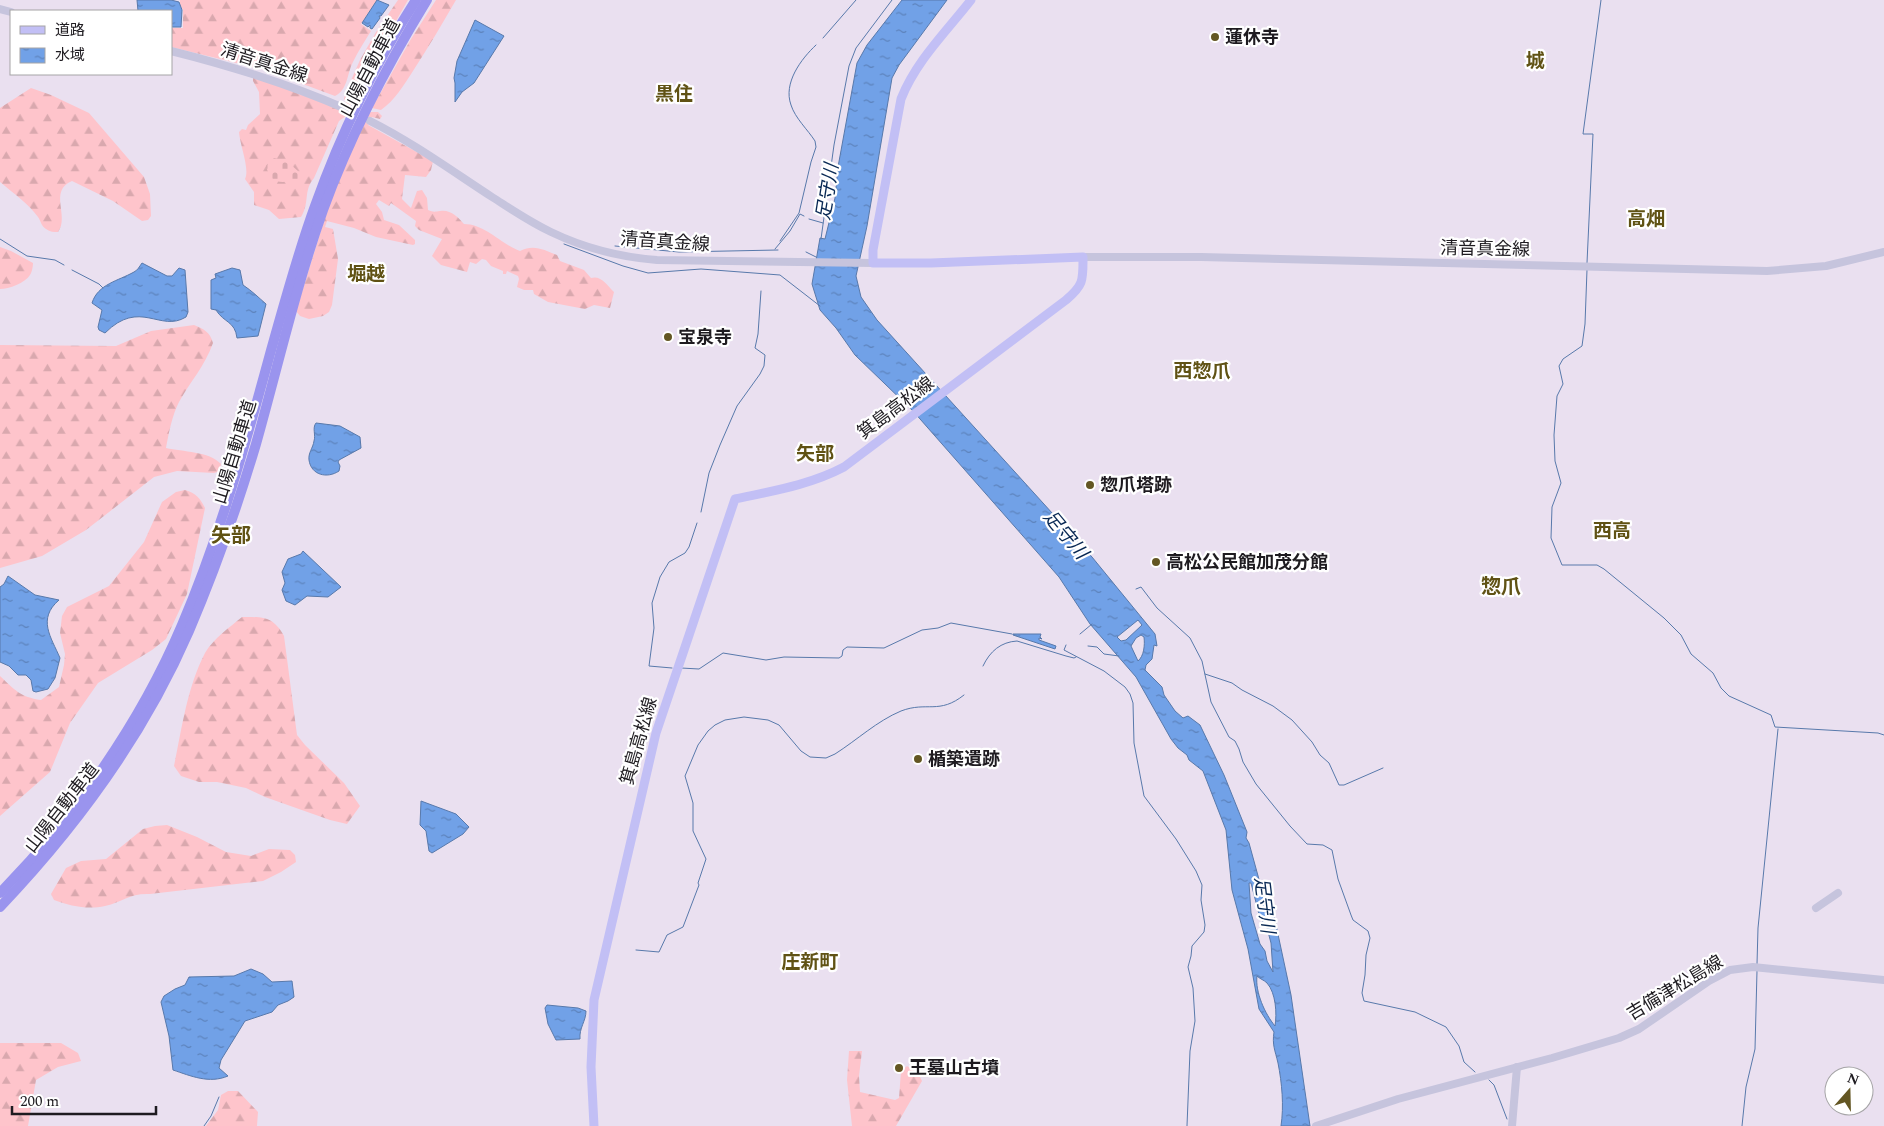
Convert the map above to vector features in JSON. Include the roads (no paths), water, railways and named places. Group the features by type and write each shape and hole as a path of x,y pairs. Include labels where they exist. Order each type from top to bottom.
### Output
{"highway":[{"name":"山陽自動車道","path":"0,907 27,878 93,799 159,693 188,632 225,526 246,441 291,296 314,207 342,137 380,60 416,0"},
{"name":"山陽自動車道","path":"291,296 351,141 379,83 427,0"},
{"name":"山陽自動車道","path":"0,893 56,831 85,793 132,721 181,628 225,526"}],"main road":[{"path":"971,0 922,62 911,78 902,99 869,263 931,263 1083,257"},
{"name":"清音真金線","path":"172,51 247,71 346,109"},
{"name":"清音真金線","path":"370,121 528,220 556,235 616,255 656,260 869,263"},
{"name":"清音真金線","path":"1083,257 1156,256 1767,271 1826,266 1884,252"},
{"name":"箕島高松線","path":"594,1126 591,1067 594,1000 656,733 712,569 728,514 735,499 806,483 834,472 857,458 1077,291 1083,280 1083,257"},
{"path":"1816,908 1838,893"},
{"name":"吉備津松島線","path":"1316,1126 1416,1093 1596,1045 1631,1033 1709,981 1730,970 1753,967 1884,980"},
{"path":"1512,1126 1517,1067"}],"water":[{"path":"137,0 171,0 179,2 182,10 181,27 172,27 172,10 138,10"},
{"path":"377,0 389,5 379,16 380,18 372,29 370,25 368,27 362,23"},
{"name":"足守川","path":"902,0 947,0 899,65 892,78 867,226 856,276 861,297 877,320 1092,557 1155,634 1157,646 1154,645 1152,659 1146,665 1145,670 1162,687 1164,695 1175,711 1183,718 1188,716 1200,725 1224,775 1247,832 1246,838 1263,894 1265,897 1270,897 1291,995 1310,1126 1281,1126 1282,1094 1274,1044 1274,1032 1259,1009 1248,949 1232,890 1226,830 1203,771 1189,760 1187,755 1171,739 1136,677 1090,624 1059,577 913,411 855,355 836,328 820,310 812,284 820,238 825,239 835,198 838,167 857,63 867,45","holes":["1138,620 1142,625 1126,640 1121,641 1117,637","1141,635 1144,637 1144,650 1138,661 1131,646 1136,638","1249,883 1251,883 1260,918 1267,928 1271,943 1273,972 1267,961 1265,951 1260,944 1251,913","1257,976 1270,987 1276,1010 1275,1026 1262,1003"]},
{"path":"475,20 504,36 474,83 462,92 455,102 454,78 457,61"},
{"path":"142,263 167,276 172,276 179,268 185,270 188,312 186,317 176,321 139,317 129,318 117,323 105,333 99,330 102,310 92,303 95,297 104,287 135,271"},
{"path":"232,268 240,270 243,285 266,304 258,336 237,338 232,325 216,310 211,309 211,280 216,278 215,274"},
{"path":"316,423 340,426 360,437 361,448 339,460 339,471 330,475 316,472 310,465 309,457"},
{"path":"303,551 341,587 328,597 307,596 295,605 286,601 282,590 285,583 282,572 288,559 301,554"},
{"path":"8,576 35,595 59,600 52,607 47,621 50,635 60,658 55,678 48,689 33,691 31,680 26,675 18,675 9,666 0,662 0,587"},
{"path":"1013,634 1041,634 1040,637 1042,639 1039,638 1039,640 1056,646 1055,649"},
{"path":"421,801 456,814 469,827 463,834 432,853 429,851 426,831 420,825"},
{"path":"251,969 263,974 272,982 292,981 294,997 278,1005 272,1012 245,1021 221,1060 219,1068 228,1076 207,1079 193,1077 173,1070 169,1036 161,1002 164,996 185,985 189,977 234,976"},
{"path":"547,1005 578,1008 586,1011 580,1039 556,1040 548,1024 545,1008"}],"waterway":[{"path":"823,38 856,0"},
{"name":"足守川","path":"821,239 834,145 849,66 856,48 892,0"},
{"path":"1587,263 1593,134 1583,134 1601,0"},
{"name":"足守川","path":"780,241 799,213 816,147 815,141 793,110 789,97 789,88 799,64 816,45"},
{"name":"足守川","path":"775,249 790,231 800,214 804,216"},
{"name":"足守川","path":"809,219 823,223"},
{"path":"0,239 27,256 55,260 64,265"},
{"path":"564,244 623,266 648,273 701,269 780,275 820,306"},
{"path":"615,246 679,252 778,250"},
{"path":"806,252 816,257"},
{"path":"72,270 103,288"},
{"path":"1587,270 1585,324 1582,346 1563,359 1559,366 1563,384 1557,396 1554,435 1555,461 1561,483 1552,507 1551,538 1562,565 1597,565 1604,569 1664,618 1681,635 1691,654 1713,673 1721,688 1729,696 1771,715 1775,727 1878,733 1884,735"},
{"path":"701,512 709,473 720,445 737,406 764,366 765,355 755,348 758,334 761,291"},
{"path":"672,668 649,666 654,628 652,603 660,577 669,562 685,553 697,523"},
{"path":"1136,589 1141,587 1157,608 1190,638 1202,661 1211,702 1229,737 1235,741 1243,762 1256,784 1307,844 1323,845 1332,850 1338,879 1353,920 1368,931 1370,938 1366,955 1362,993 1364,1001 1415,1012 1446,1027 1459,1046 1464,1062 1475,1072"},
{"path":"681,668 699,669 723,653 766,660 784,657 839,658 847,647 884,648 922,630 938,628 951,623 1012,634"},
{"path":"1080,634 1092,624"},
{"path":"983,666 989,656 1001,645 1017,641 1066,656 1076,657"},
{"path":"1066,645 1064,650 1104,671 1125,687 1130,694 1133,703 1134,743 1144,796 1176,839 1196,871 1202,885 1201,900 1205,925 1204,932 1192,946 1188,967 1193,988 1195,1021 1190,1051 1187,1126"},
{"path":"1088,646 1097,647 1104,654 1119,656"},
{"path":"1205,674 1232,683 1273,706 1292,720 1312,742 1320,755 1329,763 1339,785 1344,785 1383,768"},
{"path":"636,950 659,952 667,935 683,927 699,885 706,859 693,831 693,803 685,776 698,745 715,725 725,720 744,717 768,720 779,725 801,751 810,757 826,758 901,711 910,708 947,705 964,695"},
{"path":"1757,964 1758,928 1778,729"},
{"path":"1742,1126 1746,1087 1755,1049 1757,971"},
{"path":"1489,1080 1494,1085 1507,1119"},
{"path":"204,1126 211,1116 219,1097"}],"place":[{"name":"蓮休寺","path":"1215,37"},
{"name":"宝泉寺","path":"668,337"},
{"name":"惣爪塔跡","path":"1090,485"},
{"name":"高松公民館加茂分館","path":"1156,562"},
{"name":"楯築遺跡","path":"918,759"},
{"name":"王墓山古墳","path":"899,1068"}],"district":[{"name":"城","path":"1535,61"},
{"name":"黒住","path":"674,94"},
{"name":"高畑","path":"1646,219"},
{"name":"堀越","path":"366,274"},
{"name":"西惣爪","path":"1202,371"},
{"name":"矢部","path":"815,454"},
{"name":"西高","path":"1612,531"},
{"name":"矢部","path":"231,536"},
{"name":"惣爪","path":"1501,587"},
{"name":"庄新町","path":"810,962"}]}
